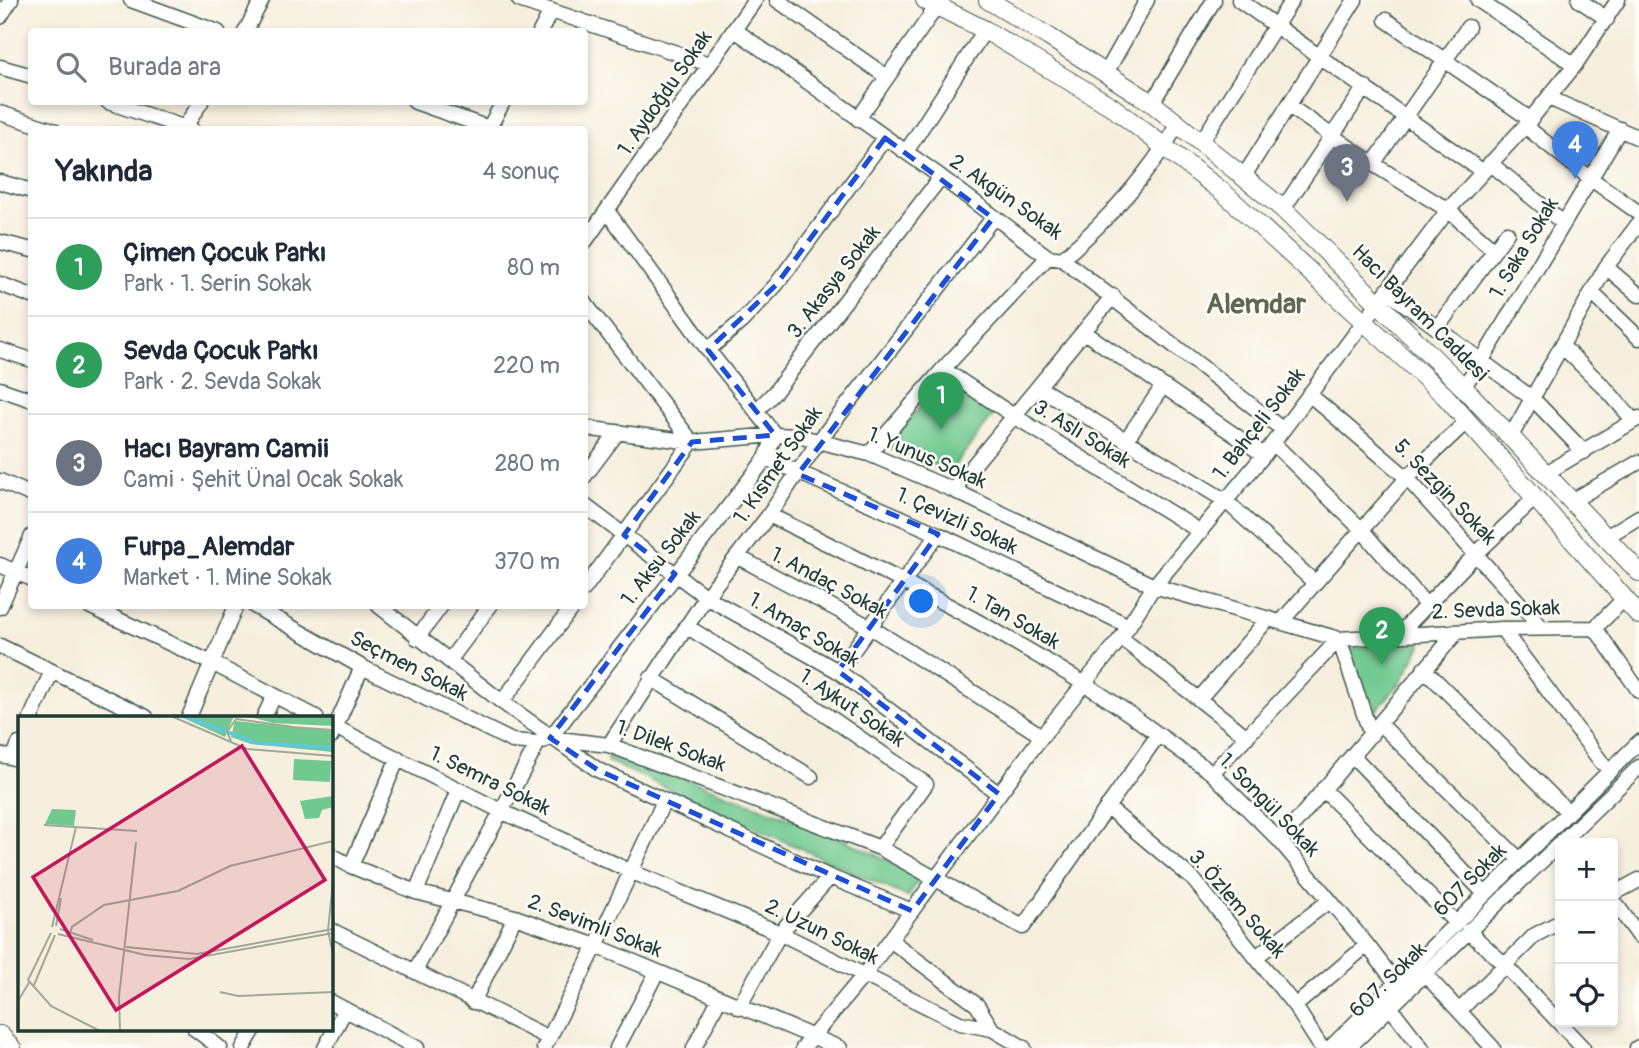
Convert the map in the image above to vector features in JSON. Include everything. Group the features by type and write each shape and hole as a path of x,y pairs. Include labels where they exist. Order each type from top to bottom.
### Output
{"main road":[{"name":"Hacı Bayram Caddesi","path":"988,0 1152,103 1283,209 1383,297 1463,387 1639,572"},
{"name":"Hacı Bayram Caddesi","path":"931,3 985,30 1111,106 1224,193 1446,396 1639,615"},
{"path":"0,1035 12,1048"}],"street":[{"path":"0,17 11,0"},
{"path":"131,0 207,28"},
{"path":"247,28 262,0"},
{"path":"519,0 709,64"},
{"name":"1. Aydoğdu Sokak","path":"588,238 755,0"},
{"path":"777,0 887,77"},
{"path":"1106,73 1147,0"},
{"path":"1152,103 1214,0"},
{"path":"1239,0 1406,116 1486,167 1563,223"},
{"path":"1201,142 1292,0"},
{"path":"1244,176 1355,0"},
{"path":"1478,0 1575,65"},
{"path":"1579,0 1607,19"},
{"name":"1. Bahçeli Sokak","path":"803,1048 864,975 1042,736 1086,684 1125,632 1154,586 1268,449 1448,210 1549,98 1575,65 1618,0"},
{"path":"858,118 887,77 931,3"},
{"path":"542,28 551,11"},
{"path":"1386,20 1528,122 1590,178 1639,213"},
{"path":"1373,164 1468,27"},
{"name":"2. Akgün Sokak","path":"735,30 941,177 993,218 1113,296 1282,429"},
{"path":"906,152 985,30"},
{"path":"0,67 28,75"},
{"path":"1283,209 1364,87"},
{"path":"1549,98 1632,131"},
{"path":"117,105 178,126"},
{"path":"189,126 199,105"},
{"path":"423,105 481,126"},
{"path":"491,126 501,105"},
{"path":"1289,106 1373,164 1448,210 1494,250"},
{"path":"0,113 41,126"},
{"path":"869,454 943,369 1055,258 1088,237 1118,205 1165,146 1178,124"},
{"name":"1. Saka Sokak","path":"1463,387 1482,362 1590,178 1632,131"},
{"path":"708,350 742,321 776,285 885,138"},
{"name":"3. Akasya Sokak","path":"757,410 774,393 941,177"},
{"path":"0,182 28,190"},
{"path":"608,212 708,350 775,435"},
{"name":"1. Kısmet Sokak","path":"609,744 706,597 769,515 819,441 993,218"},
{"path":"1511,436 1606,267 1639,223"},
{"path":"1437,328 1507,233"},
{"path":"0,242 28,249"},
{"path":"1606,267 1639,295"},
{"path":"0,284 28,294"},
{"path":"1592,293 1639,338"},
{"path":"953,490 1113,296"},
{"path":"1383,297 1437,328 1533,399 1584,452"},
{"path":"588,307 692,442 588,584"},
{"path":"1084,332 1163,386 1268,449 1361,529 1426,604"},
{"path":"1546,473 1636,419 1563,347"},
{"path":"0,350 28,359"},
{"name":"3. Aslı Sokak","path":"943,369 1201,532"},
{"path":"1126,440 1163,386"},
{"path":"1038,387 1226,501 1315,583"},
{"path":"0,389 28,399"},
{"name":"5. Sezgin Sokak","path":"1309,394 1407,478 1542,628"},
{"path":"1199,699 1274,620 1315,583 1407,478 1467,421"},
{"name":"1. Yunus Sokak","path":"588,427 692,442 775,435 798,436 869,454 953,490 1154,586"},
{"path":"588,472 618,432"},
{"name":"1. Aksu Sokak","path":"415,971 501,811 544,740 766,458 775,435"},
{"name":"1. Çevizli Sokak","path":"766,458 938,534 1125,632 1199,699 1247,737"},
{"path":"1572,501 1639,462"},
{"path":"0,481 28,493"},
{"path":"1399,634 1476,554 1536,497"},
{"name":"1. Amaç Sokak","path":"588,508 706,597 838,671 999,794"},
{"name":"1. Tan Sokak","path":"769,515 904,580 1086,684"},
{"path":"1606,537 1639,517"},
{"path":"838,671 938,534"},
{"path":"0,607 28,545"},
{"name":"1. Andaç Sokak","path":"738,557 870,628 1042,736"},
{"path":"0,565 28,577"},
{"name":"2. Sevda Sokak","path":"1154,586 1339,639 1502,629 1595,628"},
{"path":"1625,598 1595,628 1639,691"},
{"path":"95,609 212,663 314,716"},
{"path":"189,716 235,609"},
{"name":"Seçmen Sokak","path":"259,609 362,667 512,741 544,740"},
{"path":"383,609 502,702 544,740 598,770 664,801 830,877 912,911"},
{"path":"417,638 439,609"},
{"path":"449,661 488,609"},
{"path":"502,702 571,609"},
{"name":"1. Aykut Sokak","path":"686,626 805,700 926,784 880,848"},
{"path":"1502,629 1602,763"},
{"path":"1280,841 1456,633"},
{"path":"1212,773 1339,639 1376,729 1520,860"},
{"path":"0,646 144,716"},
{"path":"332,730 362,667"},
{"path":"1424,668 1569,812"},
{"path":"31,716 52,671"},
{"path":"651,678 811,777"},
{"name":"1. Songül Sokak","path":"1086,684 1212,773 1280,841 1396,983"},
{"path":"264,716 274,696"},
{"name":"1. Semra Sokak","path":"332,730 398,758 457,790 632,872"},
{"path":"1107,807 1158,735"},
{"name":"1. Dilek Sokak","path":"544,740 609,744 880,848 1023,927 1107,807"},
{"name":"607 Sokak","path":"1325,1046 1462,927 1485,894 1639,742"},
{"path":"1353,756 1485,894"},
{"path":"351,866 398,758"},
{"name":"607. Sokak","path":"1568,838 1638,769"},
{"path":"1323,789 1462,927 1505,965 1583,1048"},
{"path":"416,892 457,790"},
{"path":"332,930 415,971 547,1043 664,801"},
{"name":"3. Özlem Sokak","path":"1107,807 1193,879 1325,1046"},
{"name":"607. Sokak","path":"1348,1048 1425,974 1462,927 1555,850"},
{"name":"2. Sevimli Sokak","path":"332,856 416,892 515,917 596,946 840,1048"},
{"name":"2. Uzun Sokak","path":"632,872 780,933 960,1023 992,1028"},
{"path":"739,1007 780,933 830,877"},
{"path":"1618,891 1639,880"},
{"path":"1256,957 1329,901"},
{"path":"1614,901 1639,936"},
{"path":"473,1002 515,917"},
{"path":"1460,1010 1535,935 1555,925"},
{"path":"890,940 977,1005 992,1028 1024,1048"},
{"path":"1295,1006 1367,945"},
{"path":"617,1048 657,972"},
{"path":"1425,974 1493,1048"},
{"path":"694,1048 719,999"},
{"path":"332,1003 399,1044 417,1048"},
{"path":"1390,1007 1422,1048"},
{"path":"325,1048 345,1010"},
{"path":"195,1030 220,1048"},
{"path":"243,1048 253,1030"}],"highlighted area":[{"path":"885,138 993,218 798,474 938,534 838,671 999,794 912,911 598,770 550,738 675,574 624,535 692,442 775,435 708,350 776,285"}],"green space":[{"path":"944,377 995,413 950,471 887,447"},
{"path":"1418,640 1421,645 1401,682 1372,715 1349,649"},
{"path":"619,754 830,833 921,876 908,897 607,761 608,755"}],"place":[{"name":"Furpa_Alemdar","path":"1575,179"},
{"name":"Hacı Bayram Camii","path":"1347,202"},
{"name":"Çimen Çocuk Parkı","path":"941,430"},
{"name":"Sevda Çocuk Parkı","path":"1382,665"}],"district":[{"name":"Alemdar","path":"1256,304"}]}
